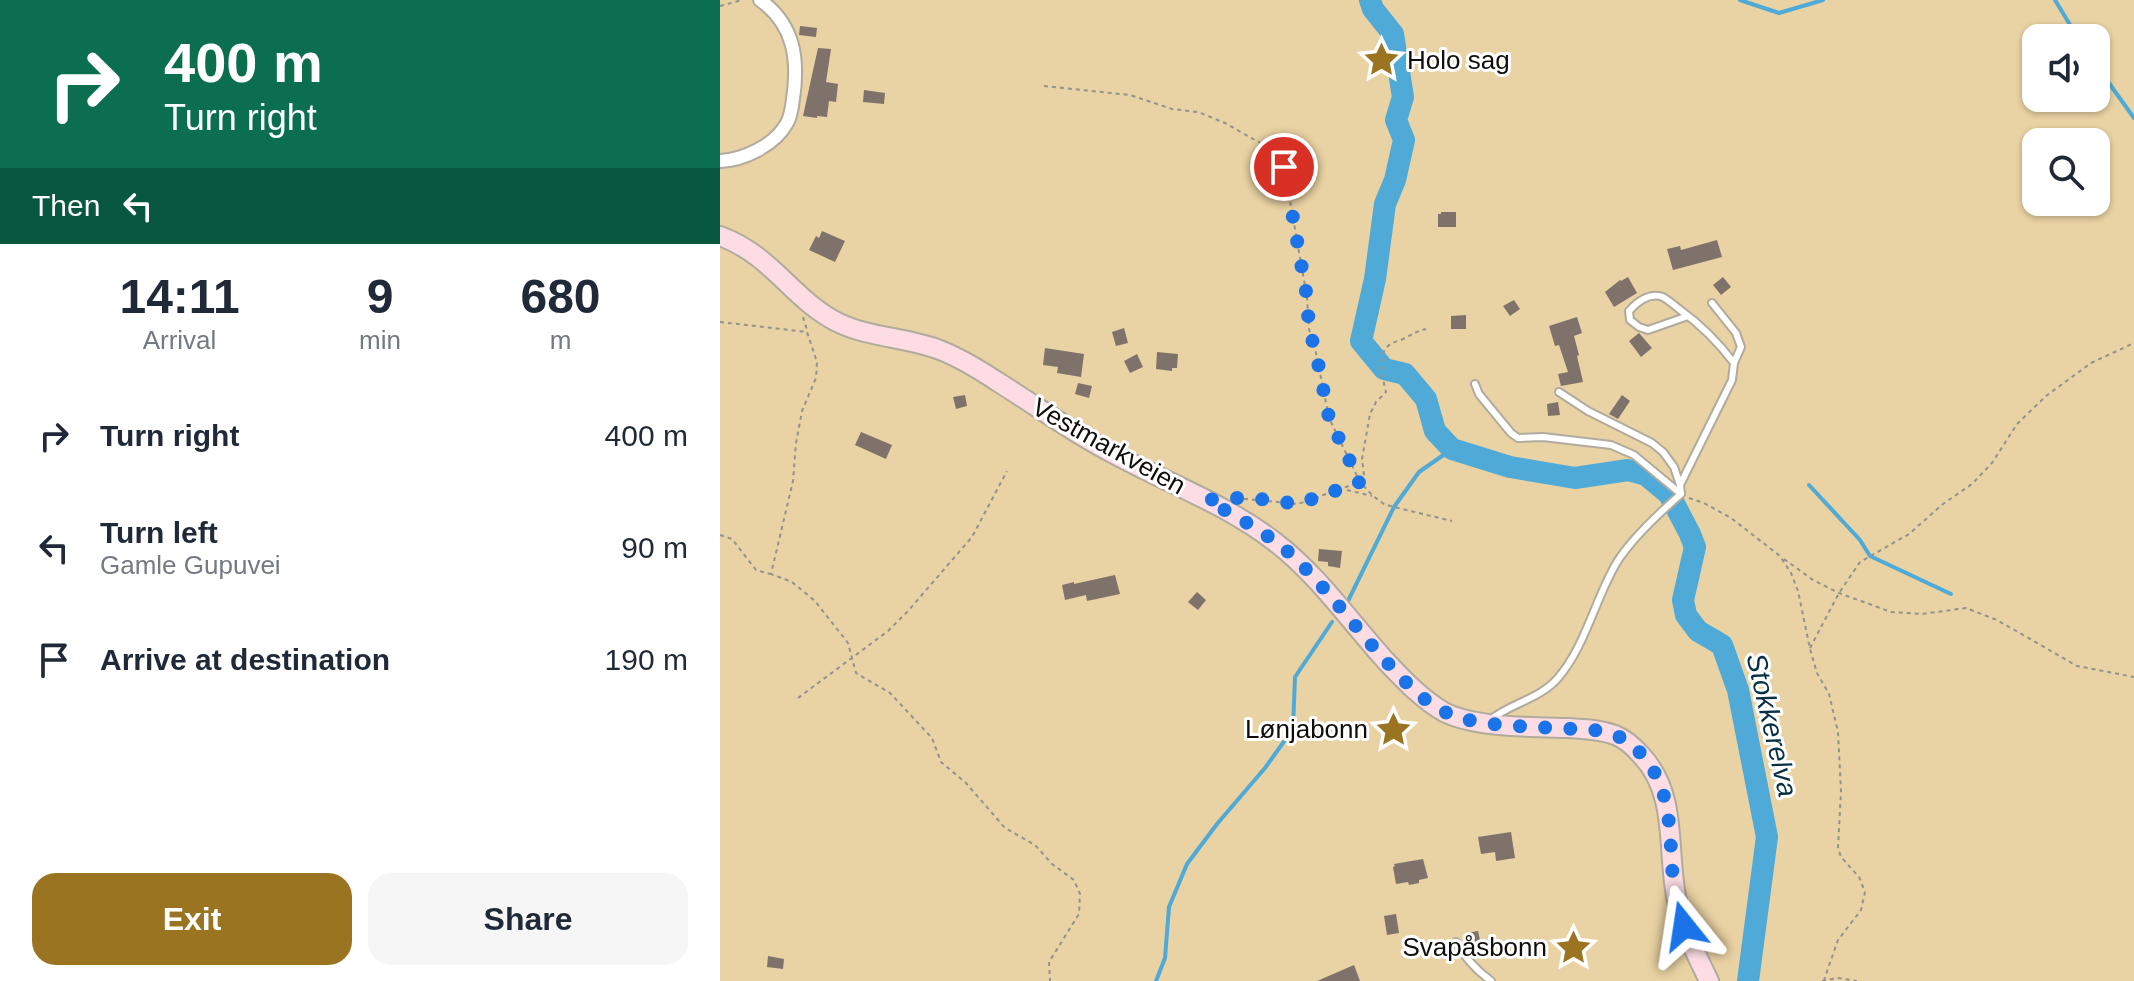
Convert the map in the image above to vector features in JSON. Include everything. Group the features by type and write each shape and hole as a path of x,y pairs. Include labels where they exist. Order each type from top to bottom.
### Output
{"street":[{"path":"720,161 733,161 746,156 778,136 788,122 791,110 795,86 793,48 785,27 773,9 760,0"},
{"name":"Vestmarkveien","path":"720,236 760,257 832,319 848,327 914,341 943,351 984,373 1095,443 1250,525 1296,559 1399,675 1421,696 1444,711 1463,719 1488,723 1592,730 1615,735 1628,742 1653,769 1662,787 1669,815 1673,882 1678,906 1709,981"}],"lane":[{"path":"1688,316 1648,330 1630,320 1629,311 1647,297 1661,296 1688,316 1722,346 1734,363"},
{"path":"1680,485 1732,380 1734,363 1741,347 1736,333 1712,303"},
{"path":"1475,384 1479,394 1518,438 1543,437 1611,445 1634,455 1681,494"},
{"path":"1559,392 1663,452 1674,467 1681,494"},
{"path":"1488,723 1493,717 1545,691 1559,677 1592,619 1619,560 1637,537 1681,494"},
{"path":"1456,942 1472,965 1491,981"}],"path":[{"path":"720,6 742,0"},
{"path":"1044,86 1130,95 1172,109 1198,112 1262,144 1279,158 1284,167 1293,212 1309,329 1329,418 1360,482 1373,496"},
{"path":"720,322 807,332 817,362 816,378 802,411 793,481 771,574"},
{"path":"1207,500 1252,498 1298,504 1360,482 1364,475 1362,459 1370,414 1386,392 1382,361 1384,350 1416,331 1426,329"},
{"path":"1810,649 1839,593 1860,562 1909,534 1972,484 1992,463 2017,424 2046,396 2091,363 2134,343"},
{"path":"798,698 888,631 972,537 1007,471"},
{"path":"1344,489 1373,496 1394,507 1452,521"},
{"path":"1681,494 1731,518 1813,580 1839,593 1891,612 1922,614 1966,608 1997,620 2077,666 2134,677"},
{"path":"720,535 732,539 756,570 792,582 815,601 848,643 856,673 890,693 932,738 941,762 966,783 1005,828 1035,845 1052,864 1074,880 1080,894 1079,914 1049,962 1050,981"},
{"path":"1780,556 1798,591 1810,649 1817,673 1829,694 1838,732 1841,791 1838,848 1841,857 1859,877 1865,892 1861,910 1838,940 1823,980 1855,980"}],"shaded area":[{"path":"720,0 2134,0 2134,981 720,981"}],"building":[{"path":"800,26 817,28 816,37 799,35"},
{"path":"818,48 831,49 826,82 838,84 836,102 829,101 827,117 817,118 803,116"},
{"path":"864,90 885,93 884,104 863,102"},
{"path":"1456,212 1456,227 1438,227 1438,214"},
{"path":"822,231 845,241 835,262 809,250"},
{"path":"1717,240 1722,257 1673,270 1667,249 1680,246 1681,250"},
{"path":"1628,277 1637,293 1614,307 1605,292"},
{"path":"1723,277 1731,287 1721,295 1713,285"},
{"path":"1514,300 1520,309 1510,316 1503,306"},
{"path":"1466,315 1466,329 1451,329 1451,316"},
{"path":"1577,317 1582,333 1574,336 1583,382 1561,386 1558,374 1568,372 1549,326"},
{"path":"1124,328 1128,343 1116,346 1112,332"},
{"path":"1639,333 1652,348 1641,357 1629,341"},
{"path":"1045,348 1084,354 1081,377 1057,373 1058,367 1043,365"},
{"path":"1157,352 1178,354 1177,368 1172,368 1172,371 1156,369"},
{"path":"1137,354 1143,367 1130,373 1124,361"},
{"path":"1078,383 1092,386 1089,398 1075,394"},
{"path":"965,395 967,406 956,409 953,397"},
{"path":"1622,395 1630,401 1618,419 1609,414"},
{"path":"1558,402 1560,415 1548,416 1547,404"},
{"path":"861,432 892,445 886,459 855,445"},
{"path":"1319,549 1342,551 1340,568 1318,561"},
{"path":"1115,575 1120,594 1087,601 1086,595 1065,600 1062,585"},
{"path":"1197,592 1206,600 1198,610 1188,602"},
{"path":"1511,832 1515,858 1496,861 1495,852 1481,854 1478,837"},
{"path":"1423,859 1428,878 1409,885 1408,882 1396,884 1394,864"},
{"path":"1396,914 1399,933 1387,935 1384,916"},
{"path":"1478,931 1481,945 1470,948 1467,933"},
{"path":"768,956 784,959 783,969 767,967"},
{"path":"1354,965 1360,981 1317,981"}],"waterway":[{"name":"Stokkerelva","path":"1370,0 1373,9 1393,34 1403,97 1396,120 1404,140 1395,180 1385,204 1375,279 1361,341 1384,369 1405,374 1426,399 1435,431 1452,449 1510,467 1575,478 1628,470 1646,475 1669,494 1695,547 1683,600 1686,615 1698,631 1722,645 1738,690 1767,837 1748,981"},
{"path":"1740,0 1779,13 1823,0"},
{"path":"2055,0 2070,24"},
{"path":"2110,85 2134,118"},
{"path":"1348,601 1394,507 1419,472 1452,449"},
{"path":"1809,485 1860,540 1870,556 1951,594"},
{"path":"1156,981 1165,958 1169,907 1187,864 1293,729 1295,677 1332,622"}],"place":[{"name":"Holo sag","path":"1381,60"},
{"name":"Lønjabonn","path":"1394,729"},
{"name":"Svapåsbonn","path":"1573,947"}],"route":[{"path":"1284,167 1307,297 1309,329 1329,418 1360,482 1298,504 1252,498 1207,500 1250,525 1296,559 1399,675 1421,696 1444,711 1463,719 1488,723 1592,730 1615,735 1628,742 1653,769 1662,787 1669,815 1673,882 1684,926"}]}
